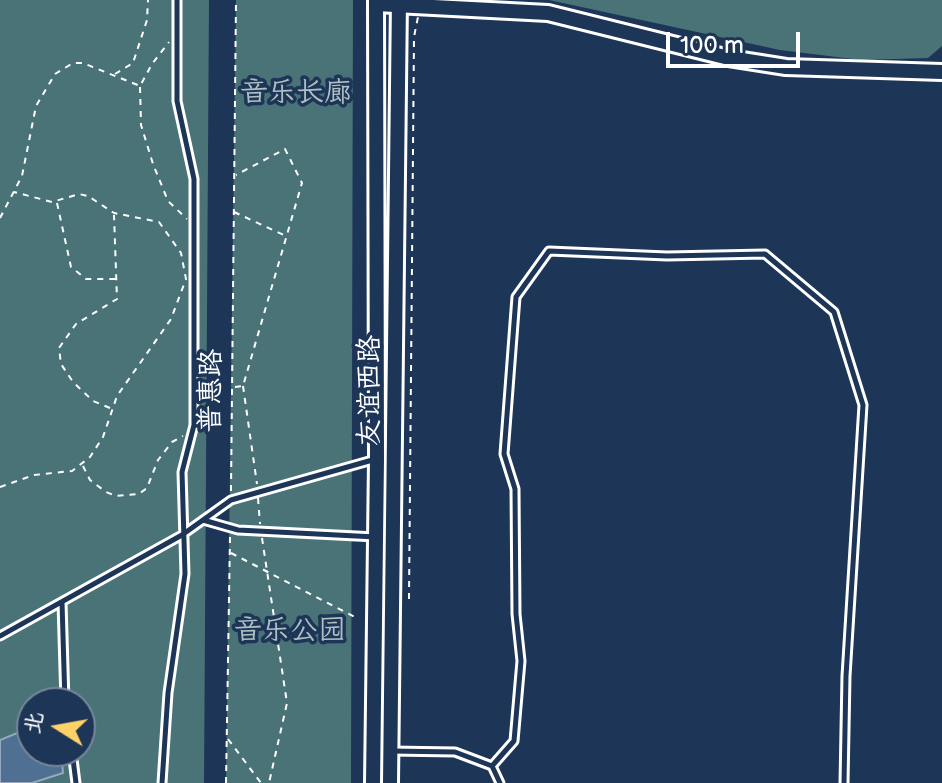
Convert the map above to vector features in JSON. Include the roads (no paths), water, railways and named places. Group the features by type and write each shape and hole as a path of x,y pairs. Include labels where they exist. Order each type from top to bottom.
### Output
{"main road":[{"path":"376,2 548,13 729,58 786,67 942,72"},
{"name":"友谊西路","path":"373,783 377,537 376,2"},
{"name":"友谊西路","path":"390,783 395,584 399,2"}],"lane":[{"path":"162,783 168,693 185,574 182,472 192,432 194,179 177,101 177,0"},
{"path":"492,766 514,741 521,661 516,614 515,489 504,454 516,297 549,251 667,256 765,254 834,312 863,405 846,676 844,783"},
{"path":"0,636 182,535 231,500 377,459"},
{"path":"203,520 230,528 377,537"},
{"path":"62,602 65,687"},
{"path":"390,751 455,752 492,766 500,783"}],"water":[{"path":"16,734 16,767 62,767 63,773 32,783 0,783 0,740"}],"park label":[{"name":"音乐长廊","path":"296,94"},
{"name":"音乐公园","path":"290,632"}]}
